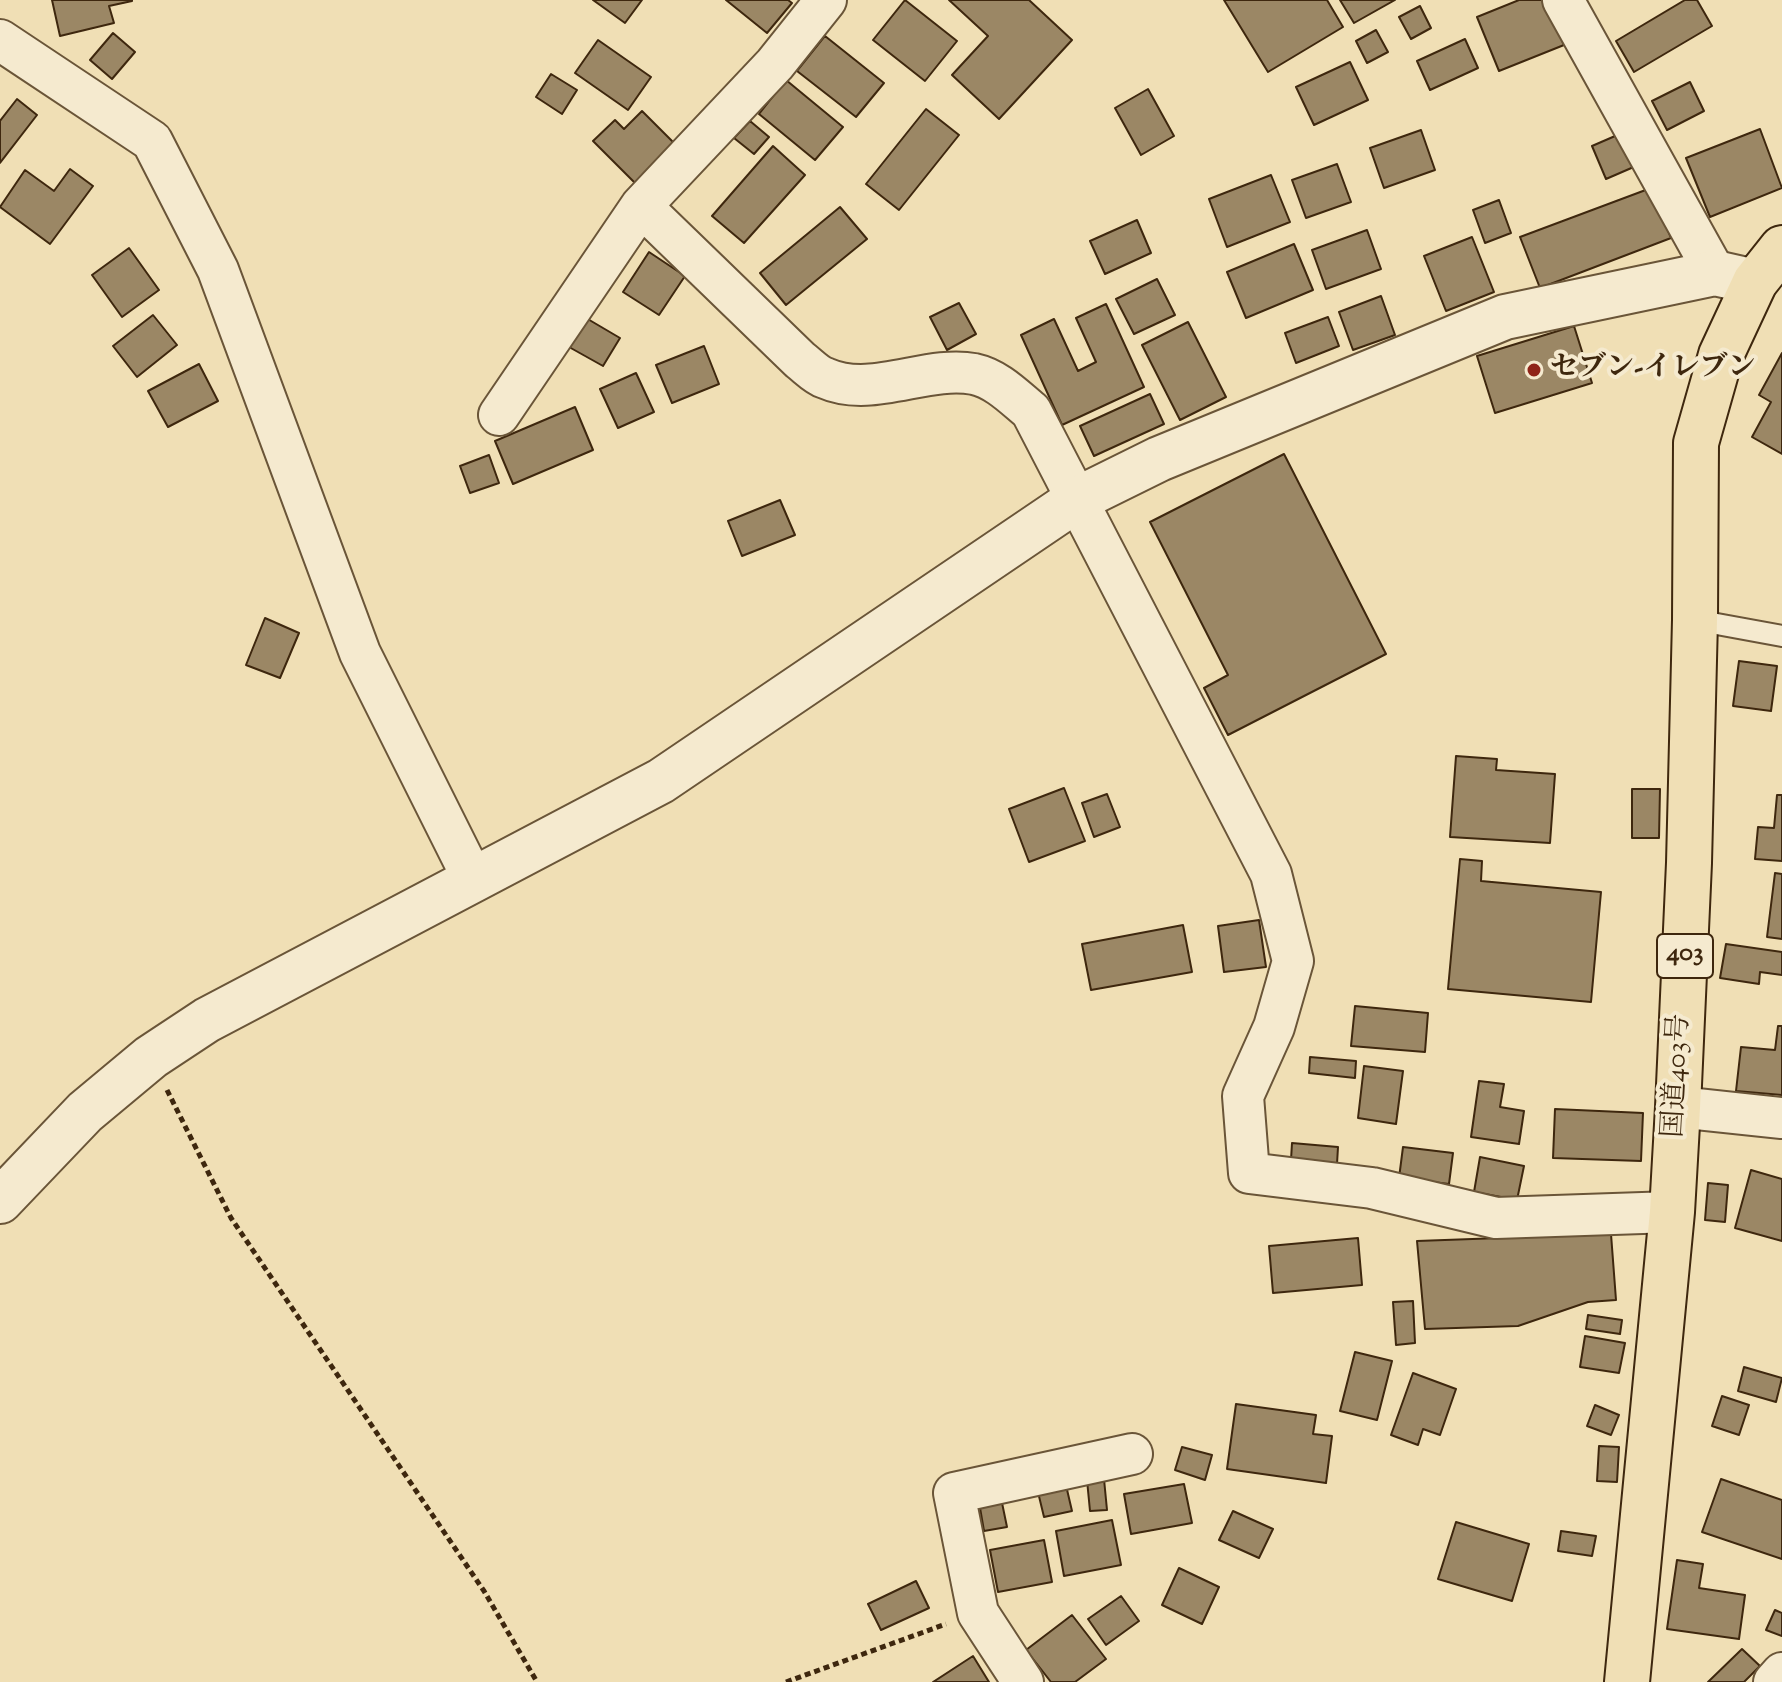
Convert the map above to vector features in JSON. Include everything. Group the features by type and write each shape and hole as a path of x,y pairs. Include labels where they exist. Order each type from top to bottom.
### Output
{"highway":[{"name":"国道403号","path":"1627,1682 1672,1212 1678,1107 1689,863 1696,443 1721,355 1735,278 1782,248"}],"street":[{"path":"499,415 641,206 775,64 826,0"},
{"path":"0,1201 85,1112 151,1057 207,1020 661,781 1076,500 1159,459 1505,317 1735,278 1563,0"},
{"path":"0,40 152,141 218,270 360,653 474,881"},
{"path":"641,206 800,360 825,378 856,385 974,374 1002,386 1031,411 1271,874 1293,961 1274,1027 1243,1096 1249,1173 1372,1188 1496,1218 1672,1212"},
{"path":"1678,1107 1782,1118"},
{"path":"1023,1682 978,1613 954,1493 1132,1454"},
{"path":"1774,1682 1782,1673"}],"lane":[{"path":"1695,620 1782,636"}],"path":[{"path":"151,1057 231,1218 484,1591 537,1682"},
{"path":"786,1682 978,1613"}],"building":[{"path":"52,0 132,1 109,6 114,23 60,36"},
{"path":"593,0 642,0 625,23"},
{"path":"726,0 788,0 792,3 767,33"},
{"path":"905,0 957,41 925,81 873,40"},
{"path":"949,0 1029,0 1072,40 999,119 952,75 988,36"},
{"path":"1224,0 1327,0 1343,27 1268,72"},
{"path":"1340,0 1395,0 1354,23"},
{"path":"1519,0 1545,0 1564,45 1499,71 1477,17"},
{"path":"1685,0 1697,0 1712,26 1634,72 1616,41"},
{"path":"1420,6 1431,28 1411,39 1399,17"},
{"path":"1376,30 1388,52 1367,63 1356,41"},
{"path":"113,33 135,52 112,79 90,60"},
{"path":"825,36 884,83 856,117 797,71"},
{"path":"1465,39 1478,68 1430,90 1417,61"},
{"path":"598,40 651,77 628,110 575,73"},
{"path":"1350,62 1368,100 1314,125 1296,87"},
{"path":"551,74 577,90 562,114 536,97"},
{"path":"786,80 843,127 815,160 759,114"},
{"path":"1690,82 1704,111 1667,130 1652,101"},
{"path":"1148,89 1174,136 1141,155 1115,108"},
{"path":"17,99 37,115 0,163 0,121"},
{"path":"926,109 959,135 899,210 866,184"},
{"path":"642,111 678,147 639,187 593,141 615,120 624,129"},
{"path":"750,121 769,137 754,154 734,138"},
{"path":"1760,129 1782,188 1710,217 1686,158"},
{"path":"1421,130 1435,170 1384,188 1370,148"},
{"path":"1622,133 1636,166 1606,179 1592,146"},
{"path":"773,146 805,175 744,243 712,216"},
{"path":"1337,164 1351,202 1306,218 1292,180"},
{"path":"70,169 93,186 50,244 0,207 25,170 54,191"},
{"path":"1271,175 1290,222 1227,247 1209,199"},
{"path":"1651,188 1671,238 1540,288 1520,237"},
{"path":"1499,200 1511,233 1485,243 1473,210"},
{"path":"840,207 867,239 786,305 760,273"},
{"path":"1137,220 1151,253 1105,274 1090,241"},
{"path":"1367,230 1381,269 1326,289 1312,250"},
{"path":"1472,237 1494,292 1446,311 1424,256"},
{"path":"1294,244 1313,290 1246,318 1227,272"},
{"path":"129,248 159,290 122,317 92,275"},
{"path":"649,252 685,276 659,315 623,292"},
{"path":"1157,279 1175,315 1134,334 1116,299"},
{"path":"1381,296 1395,335 1353,350 1339,312"},
{"path":"959,303 976,334 947,350 930,317"},
{"path":"1106,304 1144,387 1062,425 1021,335 1054,319 1078,371 1096,362 1076,318"},
{"path":"153,315 177,345 137,377 113,346"},
{"path":"1328,317 1339,346 1296,363 1285,333"},
{"path":"586,318 620,338 603,366 569,347"},
{"path":"1188,322 1226,397 1180,420 1142,345"},
{"name":"セブン-イレブン","path":"1574,326 1592,383 1495,413 1477,356"},
{"path":"704,346 719,384 672,403 656,365"},
{"path":"1782,353 1782,454 1752,437 1771,402 1759,395"},
{"path":"199,364 218,401 168,427 148,391"},
{"path":"636,373 654,412 618,428 600,389"},
{"path":"1150,394 1164,424 1094,456 1080,426"},
{"path":"575,407 593,450 513,484 495,441"},
{"path":"1284,454 1386,654 1228,735 1204,688 1228,675 1150,522"},
{"path":"489,455 499,483 470,493 460,466"},
{"path":"780,500 795,535 742,556 728,521"},
{"path":"265,618 299,633 280,678 246,665"},
{"path":"1739,661 1777,666 1771,711 1733,706"},
{"path":"1456,756 1497,759 1496,770 1555,774 1550,843 1450,837"},
{"path":"1064,788 1085,841 1029,862 1009,809"},
{"path":"1632,789 1660,789 1659,838 1632,838"},
{"path":"1107,794 1120,827 1094,837 1082,803"},
{"path":"1777,795 1782,795 1782,861 1755,859 1758,827 1774,828"},
{"path":"1460,859 1482,861 1481,881 1601,892 1591,1002 1448,989"},
{"path":"1775,873 1782,874 1782,939 1767,937"},
{"path":"1259,920 1266,967 1224,972 1218,926"},
{"path":"1183,925 1192,972 1091,990 1082,944"},
{"path":"1726,944 1782,952 1782,975 1760,972 1759,984 1720,978"},
{"path":"1355,1006 1428,1013 1425,1052 1351,1046"},
{"path":"1778,1026 1782,1026 1782,1095 1736,1091 1741,1047 1775,1050"},
{"path":"1310,1057 1356,1061 1355,1078 1309,1073"},
{"path":"1364,1066 1403,1071 1396,1124 1358,1118"},
{"path":"1479,1081 1504,1084 1500,1107 1524,1111 1519,1144 1471,1137"},
{"path":"1555,1109 1643,1113 1641,1161 1553,1158"},
{"path":"1292,1143 1338,1147 1337,1164 1291,1160"},
{"path":"1403,1147 1453,1153 1449,1184 1399,1178"},
{"path":"1480,1157 1524,1166 1517,1200 1474,1192"},
{"path":"1751,1170 1782,1179 1782,1241 1735,1228"},
{"path":"1708,1183 1728,1185 1725,1222 1705,1220"},
{"path":"1611,1234 1616,1300 1588,1302 1518,1326 1425,1329 1417,1241"},
{"path":"1358,1238 1362,1285 1273,1293 1269,1246"},
{"path":"1413,1301 1415,1343 1396,1345 1393,1302"},
{"path":"1588,1315 1622,1320 1620,1334 1586,1329"},
{"path":"1585,1336 1625,1343 1619,1373 1580,1367"},
{"path":"1355,1352 1392,1361 1377,1420 1340,1411"},
{"path":"1744,1367 1782,1378 1776,1402 1738,1391"},
{"path":"1413,1373 1456,1389 1440,1435 1423,1429 1418,1445 1391,1435"},
{"path":"1722,1396 1749,1405 1739,1435 1712,1426"},
{"path":"1236,1404 1316,1415 1313,1434 1332,1436 1326,1483 1227,1469"},
{"path":"1595,1405 1619,1415 1611,1435 1587,1426"},
{"path":"1599,1446 1619,1447 1617,1482 1597,1481"},
{"path":"1182,1447 1212,1455 1205,1480 1175,1470"},
{"path":"1104,1479 1107,1510 1090,1511 1087,1480"},
{"path":"1721,1479 1782,1500 1782,1559 1702,1532"},
{"path":"1065,1481 1072,1511 1044,1517 1037,1488"},
{"path":"1184,1484 1192,1523 1131,1534 1124,1494"},
{"path":"1001,1498 1007,1527 984,1531 979,1502"},
{"path":"1233,1511 1273,1529 1259,1558 1219,1540"},
{"path":"1112,1520 1121,1565 1064,1576 1056,1531"},
{"path":"1456,1522 1529,1544 1512,1601 1438,1579"},
{"path":"1561,1531 1596,1536 1592,1556 1558,1551"},
{"path":"1044,1540 1052,1582 998,1592 990,1550"},
{"path":"1677,1560 1703,1564 1699,1588 1745,1595 1739,1639 1667,1629"},
{"path":"1179,1568 1219,1587 1202,1624 1162,1605"},
{"path":"916,1581 929,1608 881,1630 868,1604"},
{"path":"1121,1596 1139,1621 1106,1645 1088,1619"},
{"path":"1775,1610 1782,1613 1782,1636 1766,1630"},
{"path":"1072,1615 1106,1659 1075,1682 1051,1682 1026,1650"},
{"path":"1742,1649 1760,1666 1744,1682 1708,1682"},
{"path":"973,1656 989,1682 933,1682"}],"place":[{"name":"セブン-イレブン","path":"1534,370"}]}
